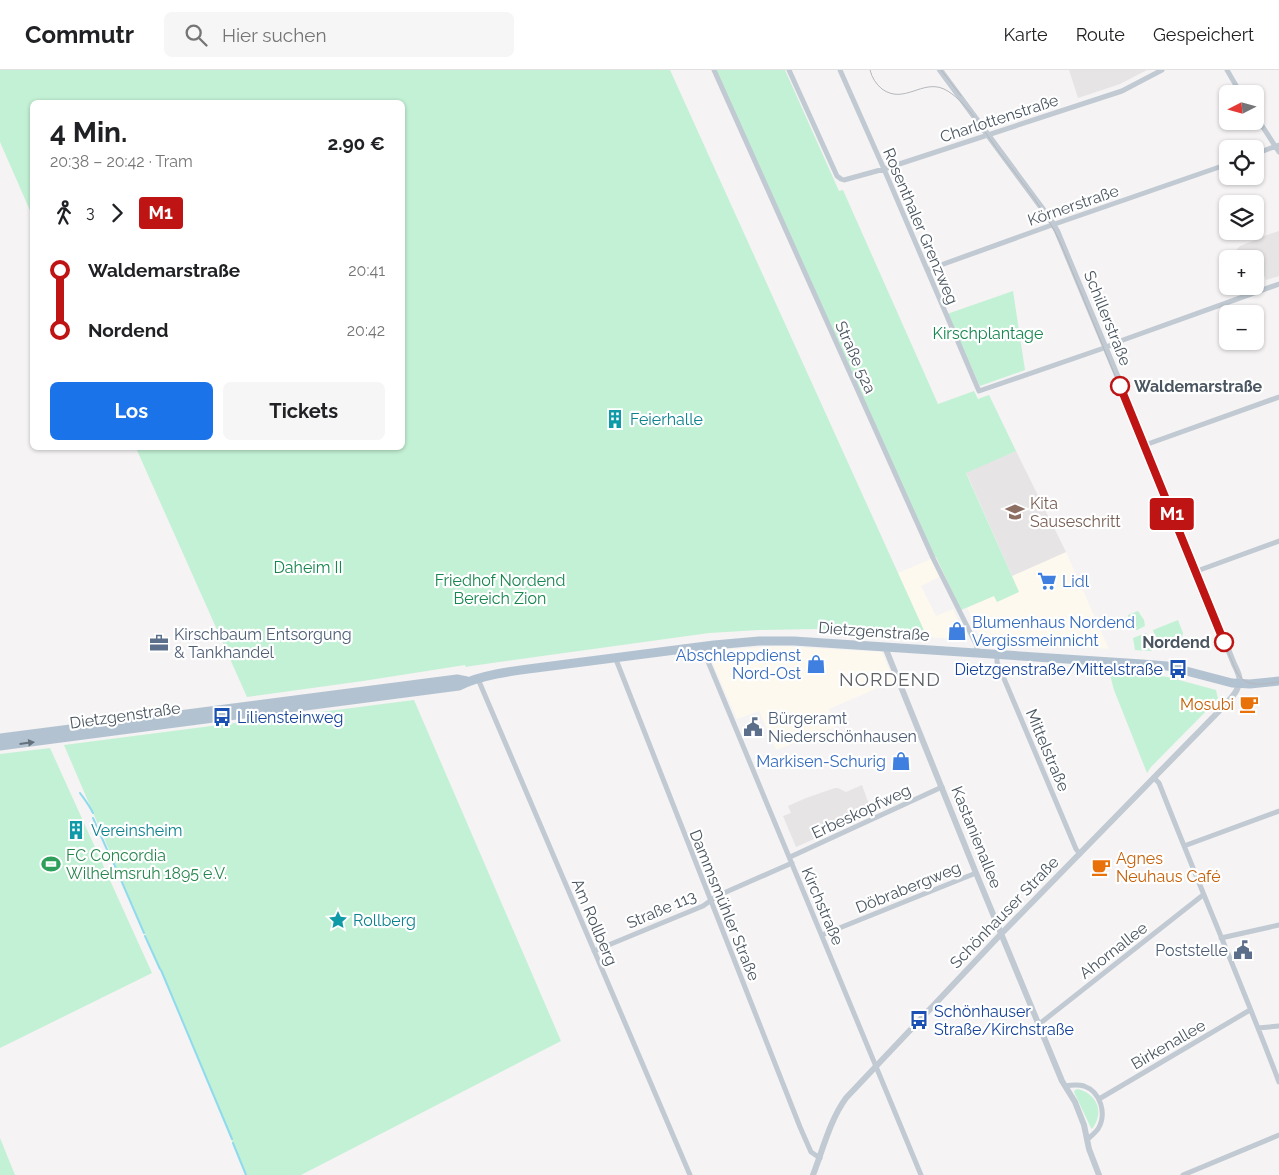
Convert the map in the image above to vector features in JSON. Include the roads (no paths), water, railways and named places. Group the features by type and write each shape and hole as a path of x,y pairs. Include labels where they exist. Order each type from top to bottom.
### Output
{"main road":[{"name":"Dietzgenstraße","path":"0,746 53,736 253,709 459,686 468,681 507,672 614,657 759,641 783,640 1162,666 1239,684 1279,681"},
{"name":"Dietzgenstraße","path":"0,738 53,736"}],"street":[{"name":"Straße 52a","path":"714,70 933,558 976,646 976,653"},
{"name":"Charlottenstraße","path":"789,70 837,176 840,179 846,180 1122,91 1162,70"},
{"name":"Rosenthaler Grenzweg","path":"840,70 979,391 1106,347"},
{"name":"Schillerstraße","path":"940,70 1054,224 1240,677 1239,684"},
{"path":"1227,70 1236,85"},
{"path":"1264,127 1277,145 1279,152"},
{"path":"1264,150 1277,145"},
{"name":"Körnerstraße","path":"927,270 1219,167"},
{"path":"1106,347 1279,284"},
{"path":"1145,445 1279,397"},
{"path":"1197,571 1279,541"},
{"name":"Kirchstraße","path":"702,646 921,1175"},
{"name":"Kastanienallee","path":"885,647 1038,1024 1065,1086 1075,1102 1099,1175"},
{"name":"Mittelstraße","path":"997,654 1000,670 1076,849 1080,854"},
{"name":"Dammsmühler Straße","path":"614,657 800,1127 811,1152 820,1158"},
{"name":"Am Rollberg","path":"478,679 690,1175"},
{"name":"Schönhauser Straße","path":"813,1175 840,1106 875,1066 1001,934 1225,706 1234,695 1239,684"},
{"path":"1154,778 1158,783 1184,846 1279,1082"},
{"name":"Erbeskopfweg","path":"790,857 942,787"},
{"path":"1184,846 1279,811"},
{"name":"Straße 113","path":"594,951 696,909 717,896 792,863"},
{"name":"Döbrabergweg","path":"822,936 976,874"},
{"name":"Ahornallee","path":"1038,1024 1203,896"},
{"path":"1221,938 1279,925"},
{"name":"Birkenallee","path":"1099,1099 1250,1010"},
{"path":"1258,1028 1279,1026"},
{"path":"1065,1086 1074,1084 1084,1086 1099,1099 1102,1112 1101,1122 1097,1130 1087,1140"},
{"path":"1183,1175 1279,1135"}],"waterway":[{"path":"80,793 93,813"},
{"path":"93,818 109,854"},
{"path":"111,857 144,933"},
{"path":"145,936 160,969"},
{"path":"161,970 232,1139"},
{"path":"233,1143 246,1175"}],"tram line":[{"path":"870,70 878,85 890,93 898,94 936,87 952,94 967,109 1041,208 1061,244 1236,671 1240,677 1250,683 1279,682"},
{"path":"941,70 961,96"},
{"name":"M1","path":"1120,386 1224,642"}],"place":[{"name":"Waldemarstraße","path":"1120,386"},
{"name":"Feierhalle","path":"615,419"},
{"name":"Kita Sauseschritt","path":"1015,512"},
{"name":"Lidl","path":"1047,581"},
{"name":"Blumenhaus Nordend Vergissmeinnicht","path":"957,631"},
{"name":"Nordend","path":"1224,642"},
{"name":"Kirschbaum Entsorgung & Tankhandel","path":"159,643"},
{"name":"Abschleppdienst Nord-Ost","path":"816,664"},
{"name":"Dietzgenstraße/Mittelstraße","path":"1178,669"},
{"name":"Mosubi","path":"1249,704"},
{"name":"Liliensteinweg","path":"222,717"},
{"name":"Bürgeramt Niederschönhausen","path":"753,727"},
{"name":"Markisen-Schurig","path":"901,761"},
{"name":"Vereinsheim","path":"76,830"},
{"name":"FC Concordia Wilhelmsruh 1895 e.V.","path":"51,864"},
{"name":"Agnes Neuhaus Café","path":"1101,867"},
{"name":"Rollberg","path":"338,920"},
{"name":"Poststelle","path":"1243,950"},
{"name":"Schönhauser Straße/Kirchstraße","path":"919,1020"}],"district":[{"name":"NORDEND","path":"890,679"}],"park label":[{"name":"Kirschplantage","path":"988,333"},
{"name":"Daheim II","path":"308,567"},
{"name":"Friedhof Nordend Bereich Zion","path":"500,589"}]}
